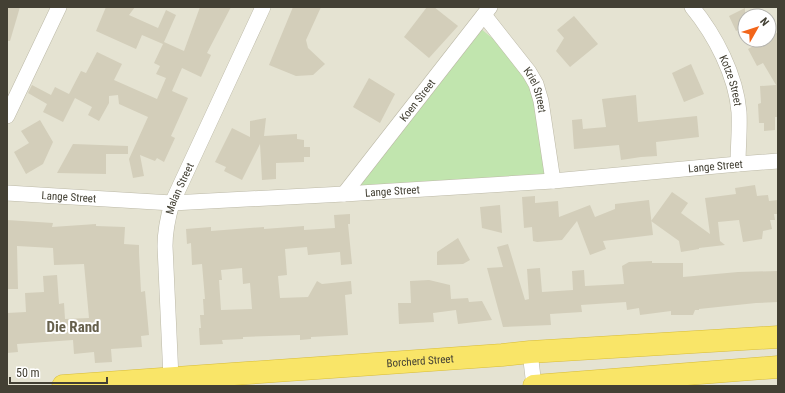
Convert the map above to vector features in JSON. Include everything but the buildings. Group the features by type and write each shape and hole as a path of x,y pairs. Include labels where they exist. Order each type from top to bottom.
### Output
{"highway":[{"name":"Borcherd Street","path":"63,386 172,382 530,352 778,336"},
{"path":"534,386 778,367"}],"street":[{"path":"7,116 59,7"},
{"name":"Malan Street","path":"172,382 165,246 166,227 172,203 263,7"},
{"name":"Kotze Street","path":"692,7 707,26 724,58 733,81 739,112 738,164"},
{"name":"Kriel Street","path":"487,11 536,84 541,101 553,181"},
{"name":"Koen Street","path":"344,194 487,11"},
{"name":"Lange Street","path":"7,193 172,203 553,181 778,161"},
{"path":"530,352 534,386"}],"shaded area":[{"name":"Die Rand","path":"7,7 778,7 778,386 7,386"}],"green space":[{"path":"475,24 528,67 549,176 348,192"}],"district":[{"name":"Die Rand","path":"73,327"}]}
